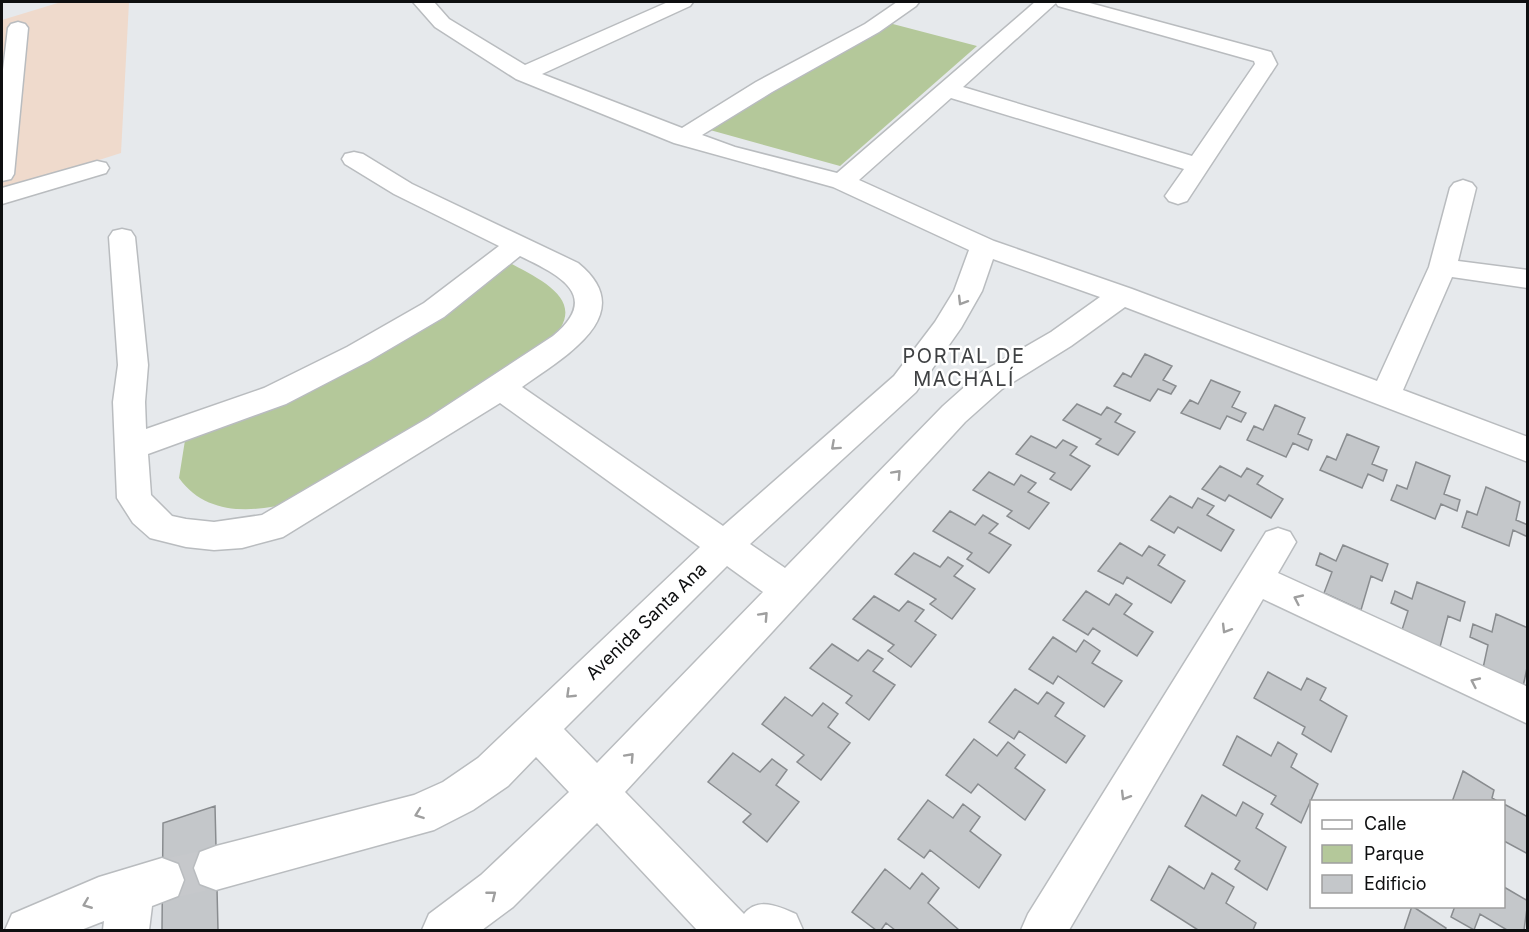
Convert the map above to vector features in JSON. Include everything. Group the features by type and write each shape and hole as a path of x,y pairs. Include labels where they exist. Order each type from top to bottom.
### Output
{"street":[{"path":"423,2 442,23 524,74 682,138 758,161 842,182 984,247 1122,295 1527,450"},
{"path":"524,74 683,2"},
{"path":"682,138 764,87 872,28 909,2"},
{"path":"842,182 1046,2"},
{"path":"1065,2 1263,57 1266,64 1178,196"},
{"path":"2,174 18,28"},
{"path":"946,89 1199,166"},
{"path":"122,237 134,364 129,402 134,498 145,513 162,528 214,536 242,534 271,527 501,388 576,332 588,310 588,293 576,275 519,244 403,189 354,159"},
{"path":"2,196 97,168"},
{"path":"1386,395 1443,267 1463,188"},
{"path":"131,447 275,396 358,354 434,310 519,244"},
{"name":"Avenida Santa Ana","path":"216,868 419,815 458,796 493,772 725,545 905,384 946,328 968,291 984,247"},
{"path":"1443,267 1527,279"},
{"path":"445,930 497,891 551,841 954,414 983,388 1062,339 1122,295"},
{"path":"501,388 788,590"},
{"path":"1044,930 1278,542"},
{"path":"1256,579 1527,706"},
{"path":"536,728 728,930"},
{"path":"28,930 43,922 140,900"},
{"path":"761,930 764,926 780,930"}],"shaded area":[{"path":"61,2 129,2 121,153 2,191 2,20"}],"green space":[{"path":"889,23 977,46 840,166 710,130 777,88 866,39"},
{"path":"506,261 548,285 558,295 564,306 565,318 558,331 543,347 294,502 247,509 216,505 190,490 179,478 186,434 295,393"}],"building":[{"path":"1145,354 1172,366 1163,380 1176,386 1171,394 1158,389 1150,401 1114,386 1123,373 1131,377"},
{"path":"1211,380 1240,392 1232,407 1246,413 1241,422 1227,416 1220,429 1181,413 1190,400 1198,404"},
{"path":"1077,404 1101,415 1107,407 1121,414 1115,422 1135,432 1118,455 1096,444 1101,439 1063,420"},
{"path":"1275,405 1305,418 1298,434 1312,440 1308,450 1293,443 1286,457 1247,440 1254,426 1263,430"},
{"path":"1347,434 1379,447 1372,464 1387,470 1383,481 1368,474 1362,488 1320,470 1327,456 1336,460"},
{"path":"1031,436 1056,448 1063,440 1077,447 1070,455 1090,466 1071,490 1050,479 1055,473 1016,454"},
{"path":"1416,462 1450,476 1444,494 1460,500 1457,511 1441,504 1435,519 1391,500 1397,485 1407,489"},
{"path":"1220,466 1241,477 1247,468 1263,476 1257,484 1283,499 1271,518 1229,495 1225,501 1202,489"},
{"path":"989,472 1014,485 1021,475 1036,483 1028,492 1049,503 1029,529 1007,516 1012,511 973,490"},
{"path":"1486,487 1520,502 1516,520 1528,525 1528,537 1513,530 1509,546 1462,527 1467,511 1477,515"},
{"path":"1170,496 1192,508 1198,498 1214,506 1207,515 1234,530 1221,551 1178,527 1174,533 1151,520"},
{"path":"950,511 975,525 983,515 998,524 989,533 1011,545 989,573 967,559 972,553 933,531"},
{"path":"1120,543 1142,556 1149,546 1165,555 1158,565 1185,581 1171,603 1127,577 1123,584 1098,571"},
{"path":"1343,545 1388,564 1382,581 1371,576 1361,610 1324,593 1332,572 1316,565 1320,553 1336,561"},
{"path":"914,553 940,567 948,557 963,566 954,576 975,589 952,619 930,604 936,599 895,574"},
{"path":"1417,582 1465,602 1460,621 1448,616 1439,651 1401,633 1408,611 1391,603 1395,591 1412,599"},
{"path":"1086,591 1109,605 1116,594 1132,604 1124,614 1153,632 1137,656 1093,628 1088,635 1063,620"},
{"path":"874,596 899,611 908,601 924,610 915,621 936,635 911,667 888,651 894,645 853,619"},
{"path":"1496,614 1528,628 1528,663 1523,687 1483,668 1488,645 1470,637 1473,624 1492,632"},
{"path":"1053,637 1076,652 1084,640 1100,651 1092,663 1122,681 1104,707 1058,676 1053,684 1029,669"},
{"path":"832,644 858,661 868,650 883,659 873,671 895,685 869,720 846,703 852,696 810,668"},
{"path":"1268,672 1301,690 1307,678 1326,688 1320,700 1347,716 1331,752 1302,734 1305,727 1254,698"},
{"path":"1015,689 1038,704 1047,692 1064,703 1055,716 1085,736 1066,763 1019,731 1014,739 989,722"},
{"path":"785,697 812,716 823,703 838,714 828,727 850,743 821,780 797,762 804,755 762,724"},
{"path":"1237,736 1271,756 1278,742 1297,754 1291,767 1318,784 1301,823 1271,804 1276,796 1223,765"},
{"path":"974,739 997,756 1008,742 1025,755 1015,768 1045,790 1025,820 978,784 971,793 946,775"},
{"path":"733,753 760,772 772,759 787,770 776,785 799,802 767,842 743,822 751,814 708,782"},
{"path":"1463,771 1494,790 1492,798 1496,800 1453,800"},
{"path":"1202,795 1236,816 1243,802 1263,814 1256,828 1286,847 1267,890 1235,869 1240,861 1185,826"},
{"path":"928,800 953,818 963,804 980,817 970,831 1001,855 979,888 930,850 924,858 898,839"},
{"path":"1505,805 1528,817 1528,854 1505,842"},
{"path":"215,806 218,930 162,930 163,823"},
{"path":"1169,866 1204,889 1212,873 1234,887 1226,903 1256,923 1253,930 1198,930 1151,900"},
{"path":"885,869 910,889 922,873 939,888 928,903 959,930 895,930 886,923 881,930 876,930 852,912"},
{"path":"1505,888 1528,901 1524,930 1507,930 1480,914 1474,930 1451,917 1454,908 1505,908"},
{"path":"1411,908 1415,908 1446,928 1445,930 1404,930"}],"tunnel":[{"path":"162,880 216,868"}],"district":[{"name":"PORTAL DE MACHALÍ","path":"964,368"}]}
